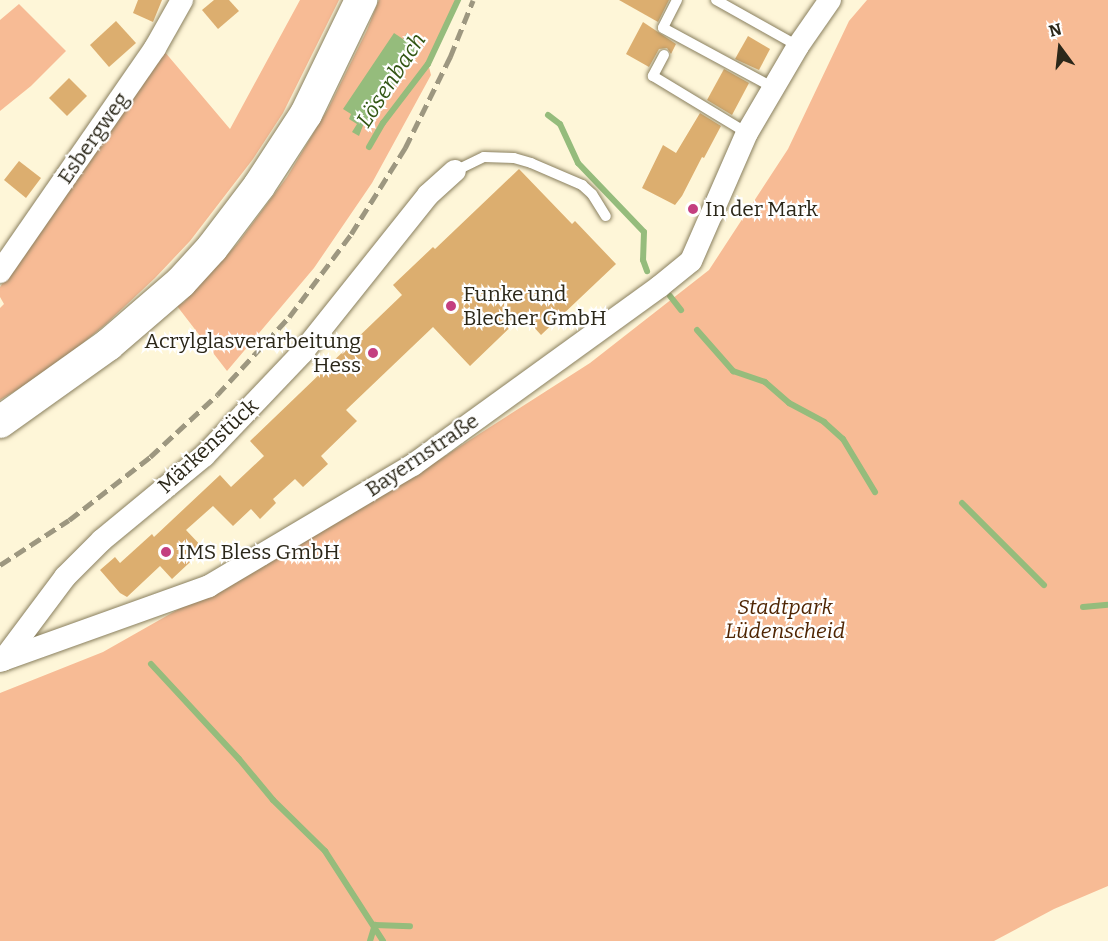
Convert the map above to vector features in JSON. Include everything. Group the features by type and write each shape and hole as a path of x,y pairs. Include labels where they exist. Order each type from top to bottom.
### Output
{"main road":[{"path":"0,422 108,345 181,282 212,248 259,186 306,114 361,0"}],"street":[{"name":"Esbergweg","path":"0,272 155,48 182,0"},
{"name":"Bayernstraße","path":"1,661 208,586 413,465 659,287 691,261 747,133 798,46 830,0"},
{"name":"Märkenstück","path":"1,661 65,577 102,540 204,456 302,353 428,195 455,171"}],"lane":[{"path":"677,0 663,28 774,88"},
{"path":"716,0 798,46"},
{"path":"664,55 653,76 747,133"},
{"path":"455,171 484,157 514,158 531,163 582,185 592,194 606,216"}],"green space":[{"path":"300,0 339,0 283,113 253,159 190,241 155,278 106,324 49,371 0,400 0,308 4,304 0,297 0,287 164,51 230,129"},
{"path":"379,0 458,0 428,63 431,75 372,183 314,268 227,371 177,306 184,302 238,243 287,177 328,109 367,30"},
{"name":"Stadtpark Lüdenscheid","path":"867,0 1108,0 1108,886 1054,909 994,941 0,941 0,693 103,652 417,474 590,363 709,270 788,149 849,21"},
{"path":"19,4 66,51 31,86 0,111 0,20"}],"water":[{"path":"394,33 403,39 407,33 413,38 410,43 419,49 368,126 364,123 359,136 352,132 357,124 349,119 351,114 343,109"}],"building":[{"path":"138,0 162,0 153,22 133,13"},
{"path":"214,0 229,0 239,11 218,29 202,10"},
{"path":"619,0 669,0 658,22"},
{"path":"116,21 136,43 109,67 90,45"},
{"path":"643,22 676,44 671,54 667,48 659,49 649,67 626,54"},
{"path":"748,36 770,49 759,70 735,59"},
{"path":"724,69 749,83 732,115 707,100"},
{"path":"69,78 87,96 67,116 49,98"},
{"path":"700,113 721,126 675,205 642,188 663,145 676,153"},
{"path":"19,161 41,178 26,198 4,180"},
{"path":"519,169 572,224 575,221 616,264 541,335 523,315 470,366 433,327 346,410 357,421 321,456 328,464 303,487 295,479 273,499 276,503 260,519 251,509 233,526 213,506 186,530 204,549 172,579 160,566 127,597 120,593 100,570 115,557 120,563 152,534 154,537 220,475 231,487 264,456 250,441 402,295 393,285 433,247 435,249"}],"waterway":[{"name":"Lösenbach","path":"369,147 383,123 428,64 458,0"},
{"path":"548,115 560,124 578,163 644,232 643,260 647,271"},
{"path":"670,296 681,310"},
{"path":"697,330 733,371 765,382 789,403 824,422 843,439 875,492"},
{"path":"962,503 1044,585"},
{"path":"1083,607 1108,605"},
{"path":"151,664 239,759 273,800 325,851 383,941"},
{"path":"370,941 375,925 410,926"}],"railway":[{"path":"0,565 69,520 150,457 217,395 289,317 351,234 405,148 450,57 473,0"}],"place":[{"name":"In der Mark","path":"693,209"},
{"name":"Funke und Blecher GmbH","path":"451,306"},
{"name":"Acrylglasverarbeitung Hess","path":"373,353"},
{"name":"IMS Bless GmbH","path":"166,552"}]}
